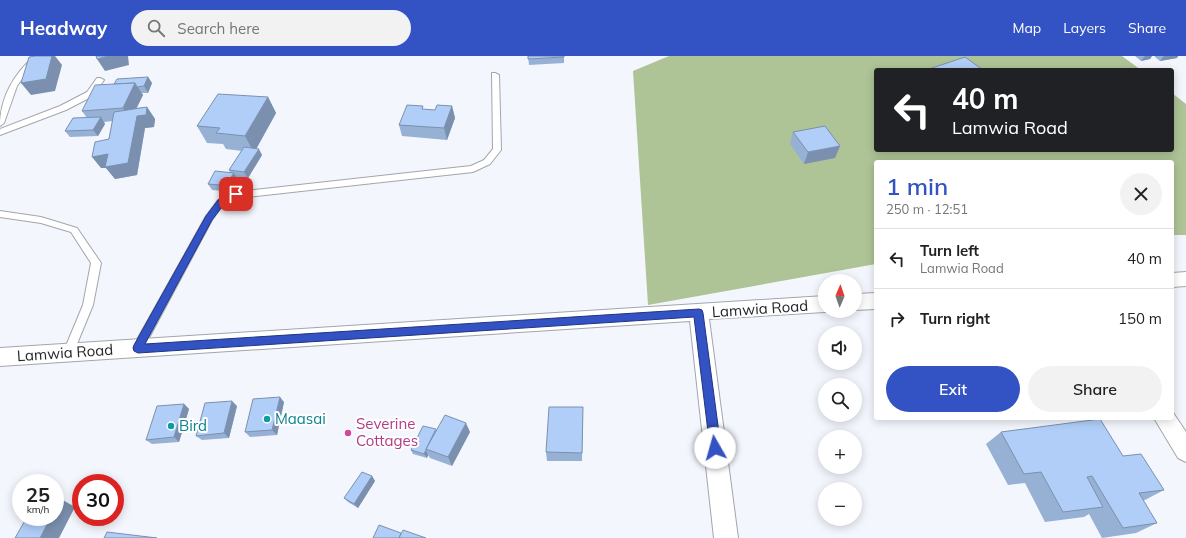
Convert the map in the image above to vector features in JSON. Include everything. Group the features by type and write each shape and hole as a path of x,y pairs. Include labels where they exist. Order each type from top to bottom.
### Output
{"street":[{"path":"1174,280 1186,278"},
{"path":"862,301 874,300"},
{"name":"Lamwia Road","path":"0,357 818,304"},
{"path":"699,313 726,538"},
{"path":"1166,420 1186,451"}],"lane":[{"path":"0,122 13,86 26,66 40,56"},
{"path":"138,348 209,218 221,202 236,194 473,169 487,162 497,150 495,75"},
{"path":"0,132 63,108 90,94 100,80"},
{"path":"0,214 41,220 74,230 96,263 88,305 68,353"}],"green space":[{"path":"669,56 1122,56 1138,68 874,68 874,152 1174,152 1174,95 1186,104 1186,235 1174,235 1174,160 874,160 874,264 648,305 633,71"}],"building":[{"path":"52,56 46,79 21,83 29,57"},
{"path":"96,56 109,56 97,59"},
{"path":"528,56 564,56 564,57 528,59"},
{"path":"965,57 980,68 932,68"},
{"path":"148,77 144,86 137,87 135,83 114,84 117,79"},
{"path":"135,83 123,108 82,111 95,85"},
{"path":"218,94 268,97 245,136 216,133 220,128 197,126"},
{"path":"407,105 423,106 422,109 435,110 437,105 452,106 444,128 399,125"},
{"path":"147,107 146,115 137,116 128,163 105,167 108,154 92,157 95,142 109,139 114,112"},
{"path":"101,117 93,130 65,131 73,118"},
{"path":"825,126 840,146 808,152 793,132"},
{"path":"244,147 259,149 244,172 229,170"},
{"path":"215,171 234,173 227,183 222,183 220,185 208,184"},
{"name":"Maasai","path":"280,397 272,430 245,432 253,399"},
{"path":"232,401 224,433 196,436 205,403"},
{"path":"184,404 174,437 146,440 157,406"},
{"path":"549,407 583,407 582,453 546,452"},
{"path":"445,415 466,423 448,457 426,449"},
{"path":"1101,420 1123,456 1141,454 1164,490 1139,493 1157,523 1123,528 1092,476 1087,477 1103,507 1063,512 1041,472 1024,474 1001,432"},
{"path":"423,426 436,429 424,454 411,450"},
{"path":"362,472 372,476 354,504 344,498"},
{"path":"379,525 401,533 399,538 373,538"},
{"path":"22,526 46,526 40,538 15,538"},
{"path":"403,530 426,538 399,538"},
{"path":"107,532 157,538 104,538"}],"place":[{"name":"Maasai","path":"267,419"},
{"name":"Bird","path":"171,426"},
{"name":"Severine Cottages","path":"348,433"}],"route":[{"path":"236,194 221,202 209,218 138,348 699,313 715,448"}]}
